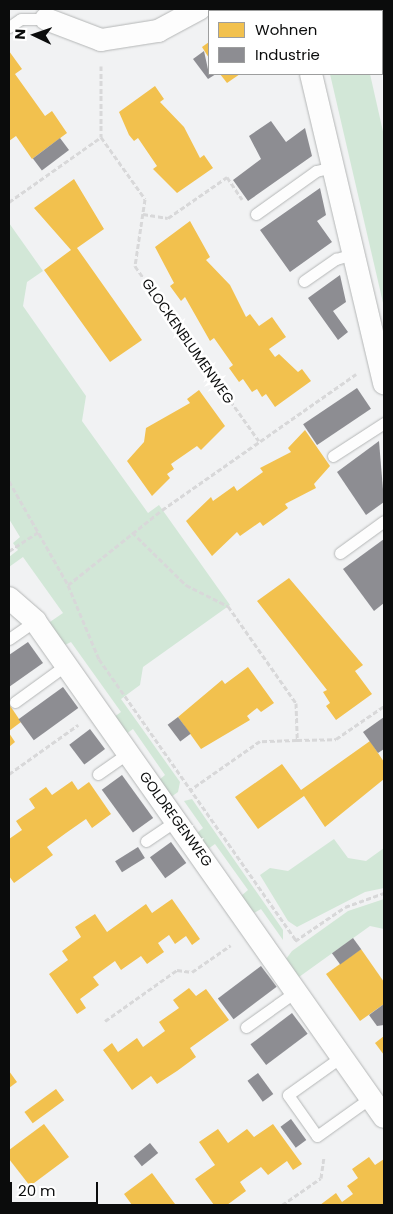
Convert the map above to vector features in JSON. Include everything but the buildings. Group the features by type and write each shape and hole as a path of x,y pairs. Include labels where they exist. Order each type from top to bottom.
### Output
{"street":[{"path":"46,19 101,40 158,31 199,9"},
{"path":"311,75 382,375"},
{"name":"GOLDREGENWEG","path":"9,598 35,621 274,955 295,992 384,1118"}],"lane":[{"path":"9,27 20,18 46,19"},
{"path":"256,214 316,172 333,168"},
{"path":"304,281 336,258 354,254"},
{"path":"333,456 384,423"},
{"path":"340,553 384,521"},
{"path":"9,639 35,621"},
{"path":"15,702 66,665"},
{"path":"98,774 128,752"},
{"path":"146,841 172,813"},
{"path":"246,1027 295,992"},
{"path":"341,1057 288,1095 317,1136 370,1098"}],"path":[{"path":"9,202 101,137 101,40"},
{"name":"GLOCKENBLUMENWEG","path":"101,137 145,199 135,266 259,441"},
{"path":"143,214 168,218 226,177 256,214"},
{"path":"68,584 162,510 363,370 382,375"},
{"path":"9,481 68,584 99,659 192,789 296,940"},
{"path":"9,551 38,532"},
{"path":"132,532 186,585 228,606 296,703 297,740"},
{"path":"172,813 192,789 260,741 336,739 384,706"},
{"path":"9,774 99,710"},
{"path":"274,955 345,907 384,893"},
{"path":"105,1022 177,970 192,972 254,928"},
{"path":"282,1205 320,1178 324,1155 317,1136"}],"green space":[{"path":"330,75 370,75 384,136 384,307"},
{"path":"9,223 43,271 27,282 23,306 86,396 82,421 148,513 159,505 230,605 143,667 140,685 121,699 180,782 178,792 171,797 159,780 165,775 133,729 126,734 114,717 121,712 71,642 63,646 47,624 63,613 23,557 9,567 9,557 18,550 13,543 20,537 9,519"},
{"path":"192,799 283,930 283,940 261,909 254,913 241,896 248,890 215,844 208,849 197,833 203,828 184,801"},
{"path":"334,839 348,858 366,861 384,848 384,888 365,892 297,927 288,921 260,875 270,868 288,871"},
{"path":"384,899 384,929 370,926 299,977 286,959 292,951 348,911"}],"railway":[{"path":"383,64 384,69"}]}
